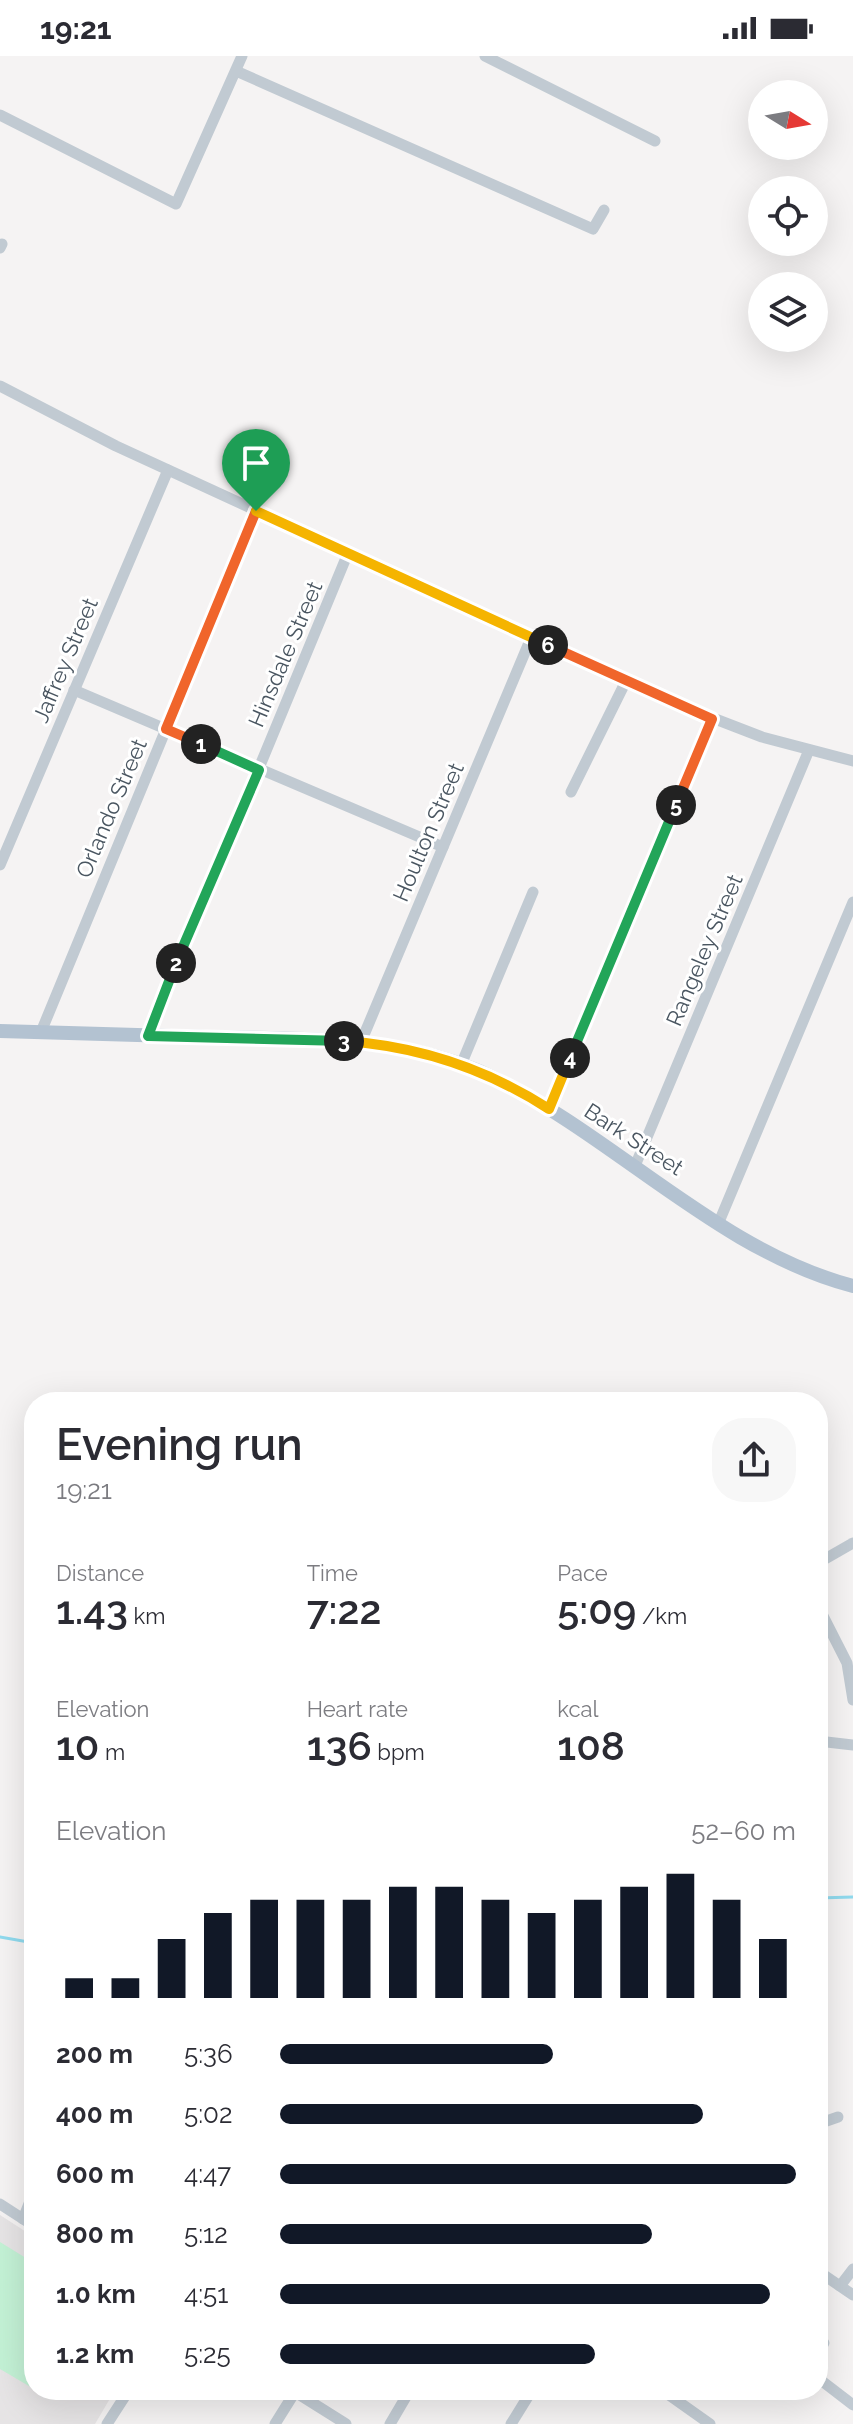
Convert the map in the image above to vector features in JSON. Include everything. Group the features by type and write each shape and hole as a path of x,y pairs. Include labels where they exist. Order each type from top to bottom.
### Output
{"main road":[{"name":"Bark Street","path":"0,1031 361,1042 404,1049 461,1065 491,1077 549,1109 780,1260 853,1286"}],"street":[{"path":"0,115 176,204 242,56"},
{"path":"485,56 655,141"},
{"path":"236,71 593,229 604,210"},
{"path":"0,386 116,446 712,719 853,761"},
{"name":"Jaffrey Street","path":"0,865 168,470"},
{"name":"Orlando Street","path":"41,1032 256,511"},
{"name":"Hinsdale Street","path":"148,1036 348,553"},
{"name":"Houlton Street","path":"361,1042 531,638"},
{"path":"571,792 626,681"},
{"path":"74,690 443,847"},
{"path":"549,1109 712,719"},
{"name":"Rangeley Street","path":"635,1166 809,750"},
{"path":"461,1065 533,892"},
{"path":"719,1222 853,902"},
{"path":"828,1557 853,1543"},
{"path":"828,1626 847,1663 853,1700"},
{"path":"828,1742 853,1745"},
{"path":"828,2120 838,2117"},
{"path":"0,2204 23,2219"},
{"path":"840,2286 853,2269"},
{"path":"828,2278 853,2295"},
{"path":"828,2386 853,2405"},
{"path":"107,2424 123,2400"},
{"path":"275,2424 288,2400"},
{"path":"307,2400 346,2424"},
{"path":"390,2424 404,2400"},
{"path":"511,2424 526,2400"},
{"path":"676,2400 710,2424"}],"shaded area":[{"path":"0,2215 24,2231 24,2400 109,2400 95,2424 0,2424"}],"green space":[{"path":"0,2242 24,2257 24,2383 0,2369"}],"waterway":[{"path":"828,1898 853,1897"},
{"path":"0,1937 24,1941"}],"route":[{"path":"256,511 712,719 549,1109 477,1071 449,1060 391,1046 361,1042 148,1036 175,963 259,770 166,729 256,511"}]}
